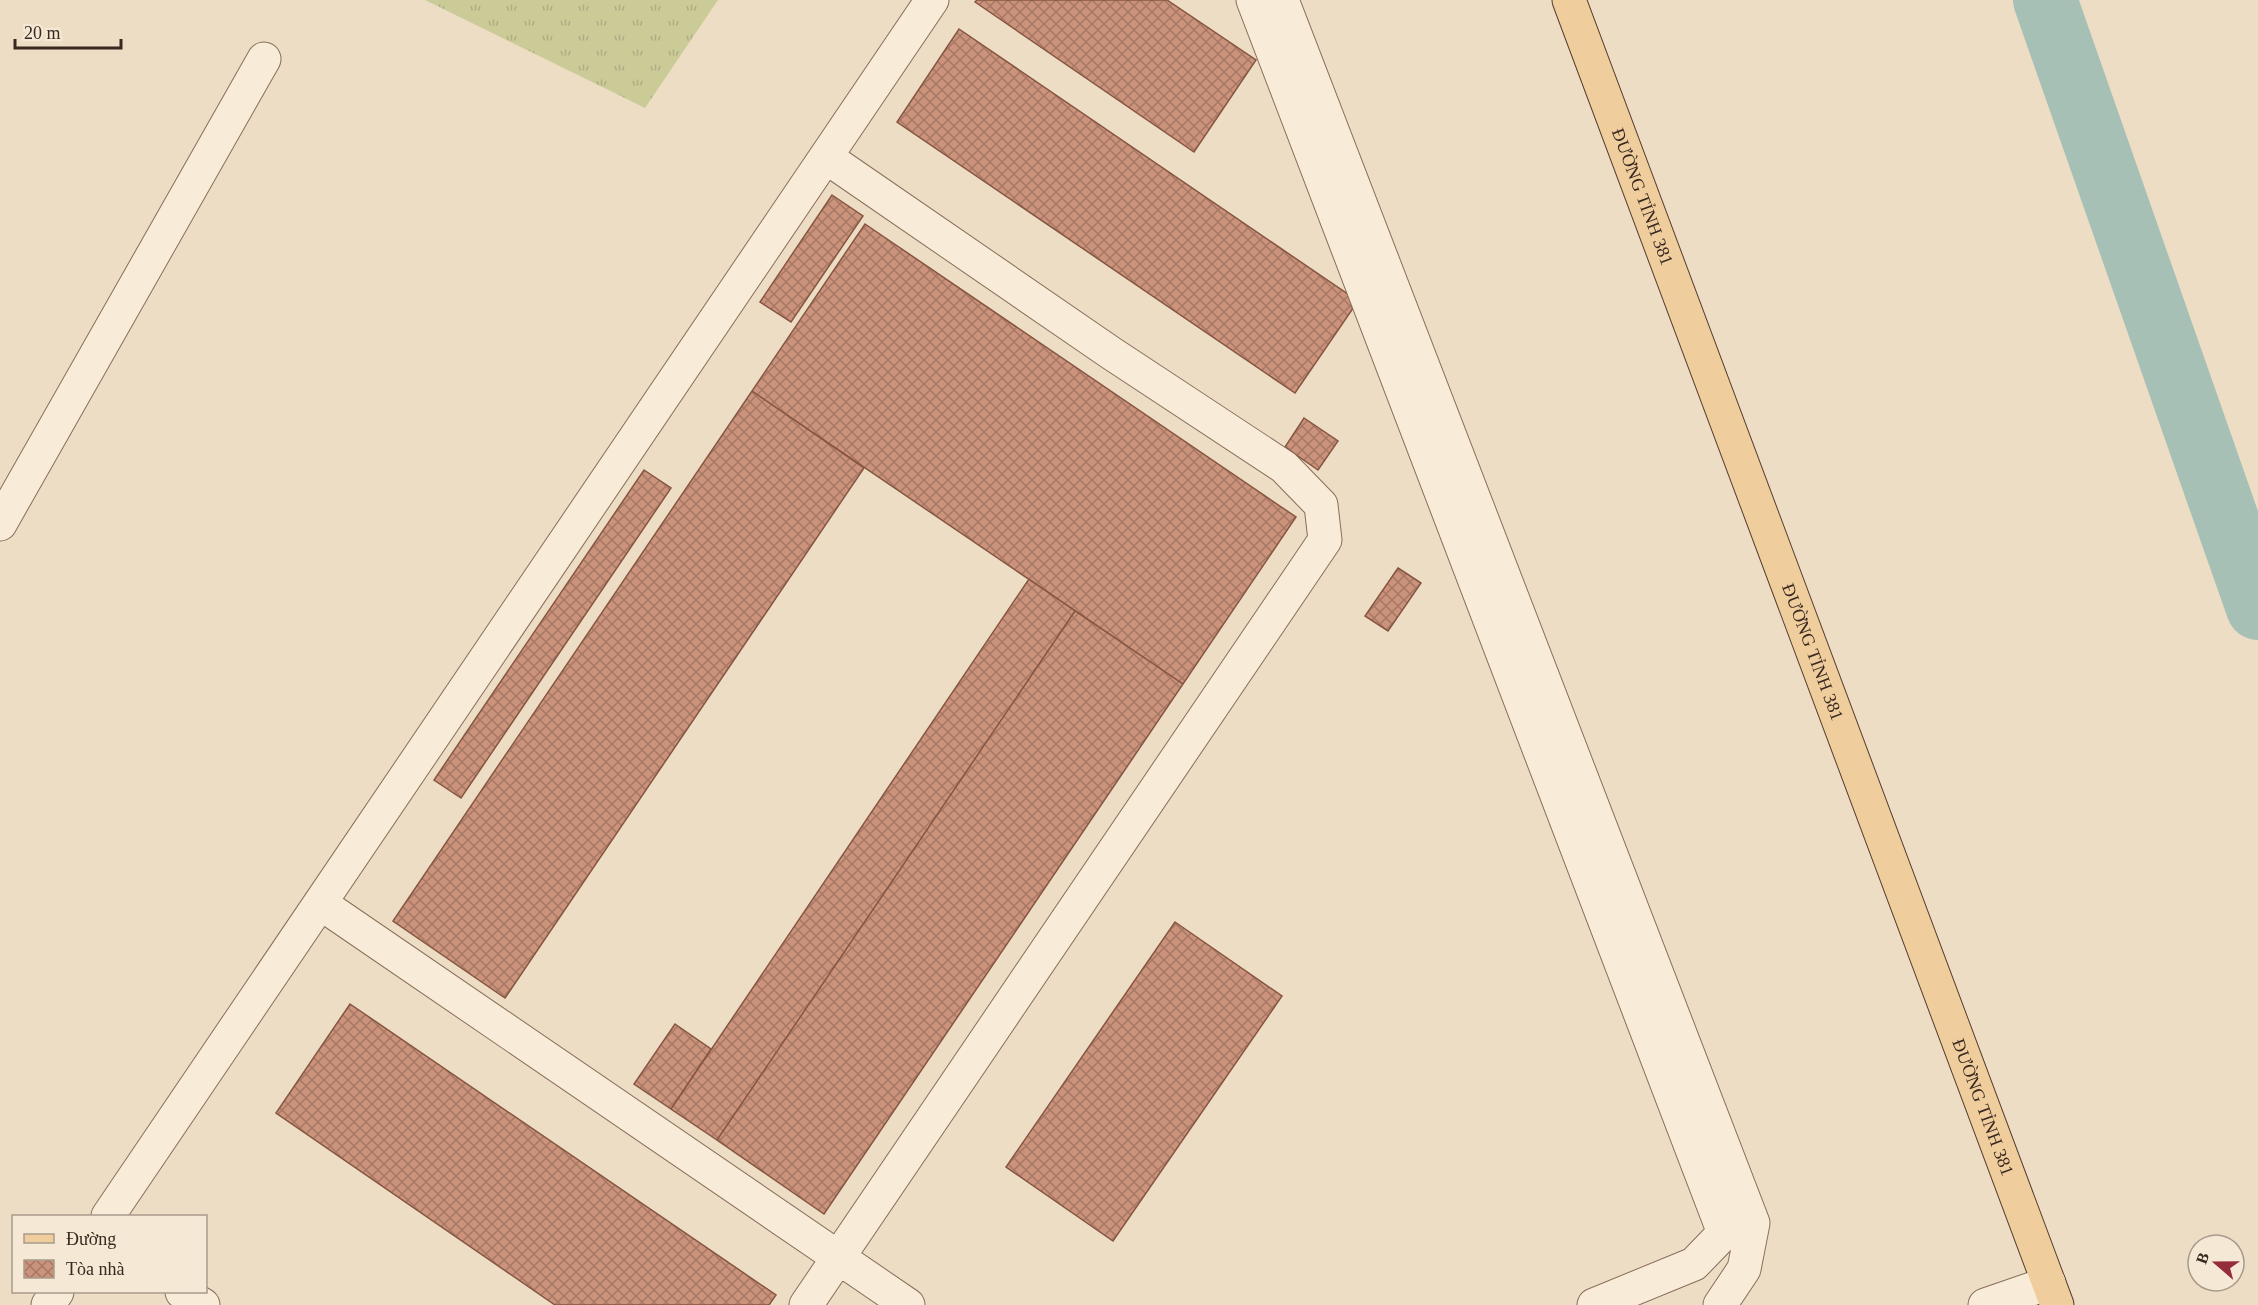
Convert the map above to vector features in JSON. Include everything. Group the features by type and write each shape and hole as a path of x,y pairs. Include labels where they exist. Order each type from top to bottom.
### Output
{"main road":[{"name":"ĐƯỜNG TỈNH 381","path":"1569,0 2053,1294"}],"street":[{"path":"109,1215 932,0"},
{"path":"1253,0 1724,1233 1744,1269"},
{"path":"1282,0 1753,1223 1744,1269 1720,1305"},
{"path":"0,524 264,59"},
{"path":"806,1305 1325,540 1321,505 1284,467 1111,353 826,157"},
{"path":"320,903 908,1305"},
{"path":"1594,1305 1694,1264 1724,1233"},
{"path":"184,1293 203,1305"},
{"path":"1985,1305 2053,1294"}],"green space":[{"path":"425,0 718,0 645,108"}],"building":[{"path":"977,0 1167,0 1256,60 1194,152 975,2"},
{"path":"959,29 1358,301 1295,393 897,122"},
{"path":"832,195 863,216 791,322 760,302"},
{"path":"865,224 1296,517 1183,684 752,391"},
{"path":"752,391 864,468 505,998 393,921"},
{"path":"1304,418 1338,441 1318,470 1285,447"},
{"path":"644,470 671,488 461,798 434,780"},
{"path":"1398,568 1421,583 1388,631 1365,616"},
{"path":"1029,579 1075,611 717,1140 671,1109"},
{"path":"1075,611 1183,684 824,1214 717,1140"},
{"path":"1175,922 1282,996 1113,1241 1006,1167"},
{"path":"350,1004 776,1295 769,1305 555,1305 276,1113"},
{"path":"675,1024 711,1049 671,1109 634,1084"}],"waterway":[{"path":"2045,0 2258,608"}]}
